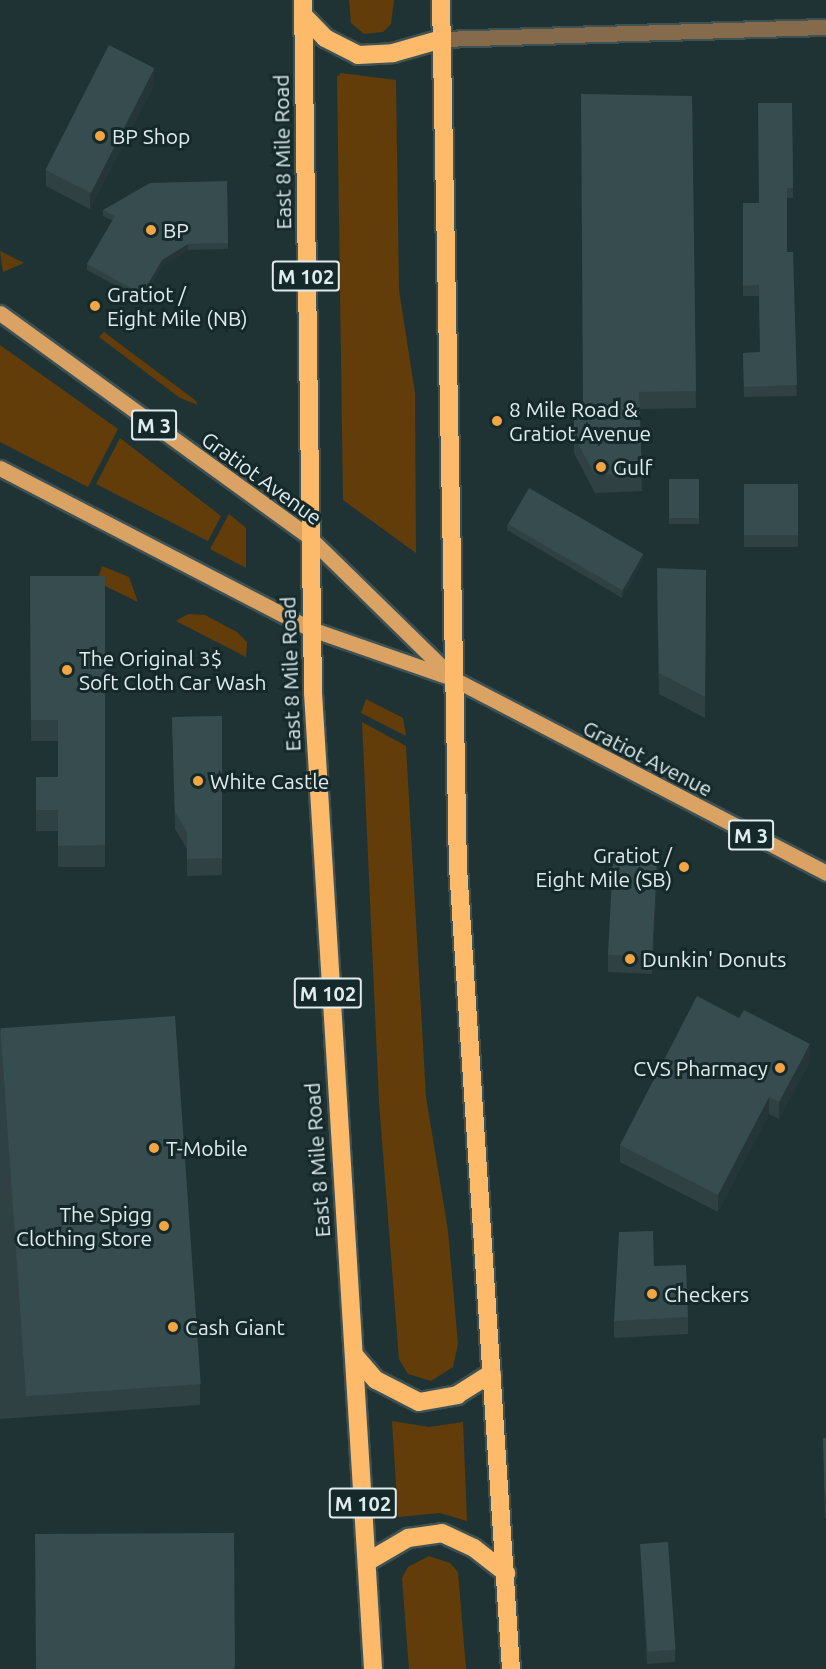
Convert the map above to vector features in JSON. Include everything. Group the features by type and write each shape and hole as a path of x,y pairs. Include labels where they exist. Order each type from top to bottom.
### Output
{"highway":[{"path":"441,0 452,678 458,867 512,1669"},
{"path":"303,8 325,38 358,55 393,53 442,39"},
{"name":"East 8 Mile Road","path":"303,8 309,537 321,882 373,1669"},
{"path":"354,1356 376,1380 419,1401 457,1395 492,1373"},
{"path":"367,1562 408,1538 441,1533 506,1574"}],"main road":[{"name":"Gratiot Avenue","path":"0,313 309,537 452,678"},
{"name":"Gratiot Avenue","path":"0,468 311,629 452,678 826,873"}],"street":[{"path":"442,39 826,27"}],"shaded area":[{"path":"349,0 394,0 391,24 383,32 364,34 351,23"},
{"path":"341,73 396,80 399,290 415,393 416,553 343,500 337,77"},
{"path":"0,251 24,263 3,272"},
{"path":"104,332 195,400 198,405 180,398 99,337"},
{"path":"0,345 118,429 88,487 0,442"},
{"path":"120,438 221,516 208,541 96,484"},
{"path":"229,514 246,528 246,568 210,549"},
{"path":"102,566 129,577 138,602 97,582"},
{"path":"188,614 205,615 237,632 247,642 246,657 176,621"},
{"path":"366,699 403,718 406,736 361,713"},
{"path":"362,722 406,746 426,1097 448,1231 458,1344 453,1367 431,1381 408,1374 399,1359 379,1102"},
{"path":"392,1421 429,1427 463,1422 467,1521 440,1513 398,1517"},
{"path":"429,1556 450,1563 458,1572 466,1669 409,1669 402,1578 408,1567"}],"building":[{"path":"109,45 154,68 91,193 45,170"},
{"path":"581,94 692,96 696,391 639,392 642,474 595,475 574,436 574,402 583,403"},
{"path":"758,103 792,103 793,188 787,188 787,252 793,252 797,385 744,387 743,353 760,352 759,285 743,286 743,203 759,203"},
{"path":"227,181 228,243 188,244 162,260 142,294 87,264 115,216 103,210 150,183"},
{"path":"669,479 699,479 699,518 669,518"},
{"path":"744,484 798,484 798,535 744,535"},
{"path":"529,488 643,554 622,590 508,524"},
{"path":"657,568 706,570 705,697 659,673"},
{"name":"The Original 3$ Soft Cloth Car Wash","path":"30,576 105,576 105,845 58,846 58,810 36,810 36,777 58,777 58,720 31,720"},
{"name":"White Castle","path":"222,716 222,858 187,859 187,832 175,812 172,717"},
{"path":"613,859 657,861 652,957 608,955"},
{"name":"CVS Pharmacy","path":"697,996 739,1018 744,1010 810,1044 779,1102 769,1097 718,1195 620,1145"},
{"path":"175,1016 201,1384 26,1396 0,1028"},
{"name":"Checkers","path":"653,1231 654,1266 686,1265 688,1317 614,1321 619,1232"},
{"path":"823,1438 826,1438 826,1497 825,1497"},
{"path":"234,1533 235,1667 233,1669 36,1669 35,1534"},
{"path":"668,1542 676,1650 648,1652 640,1544"}],"place":[{"name":"BP Shop","path":"100,136"},
{"name":"BP","path":"151,230"},
{"name":"Gratiot / Eight Mile (NB)","path":"95,306"},
{"name":"8 Mile Road & Gratiot Avenue","path":"497,421"},
{"name":"Gulf","path":"601,467"},
{"name":"The Original 3$ Soft Cloth Car Wash","path":"67,670"},
{"name":"White Castle","path":"198,781"},
{"name":"Gratiot / Eight Mile (SB)","path":"684,867"},
{"name":"Dunkin' Donuts","path":"630,959"},
{"name":"CVS Pharmacy","path":"780,1068"},
{"name":"T-Mobile","path":"154,1148"},
{"name":"The Spigg Clothing Store","path":"164,1226"},
{"name":"Checkers","path":"652,1294"},
{"name":"Cash Giant","path":"173,1327"}]}
